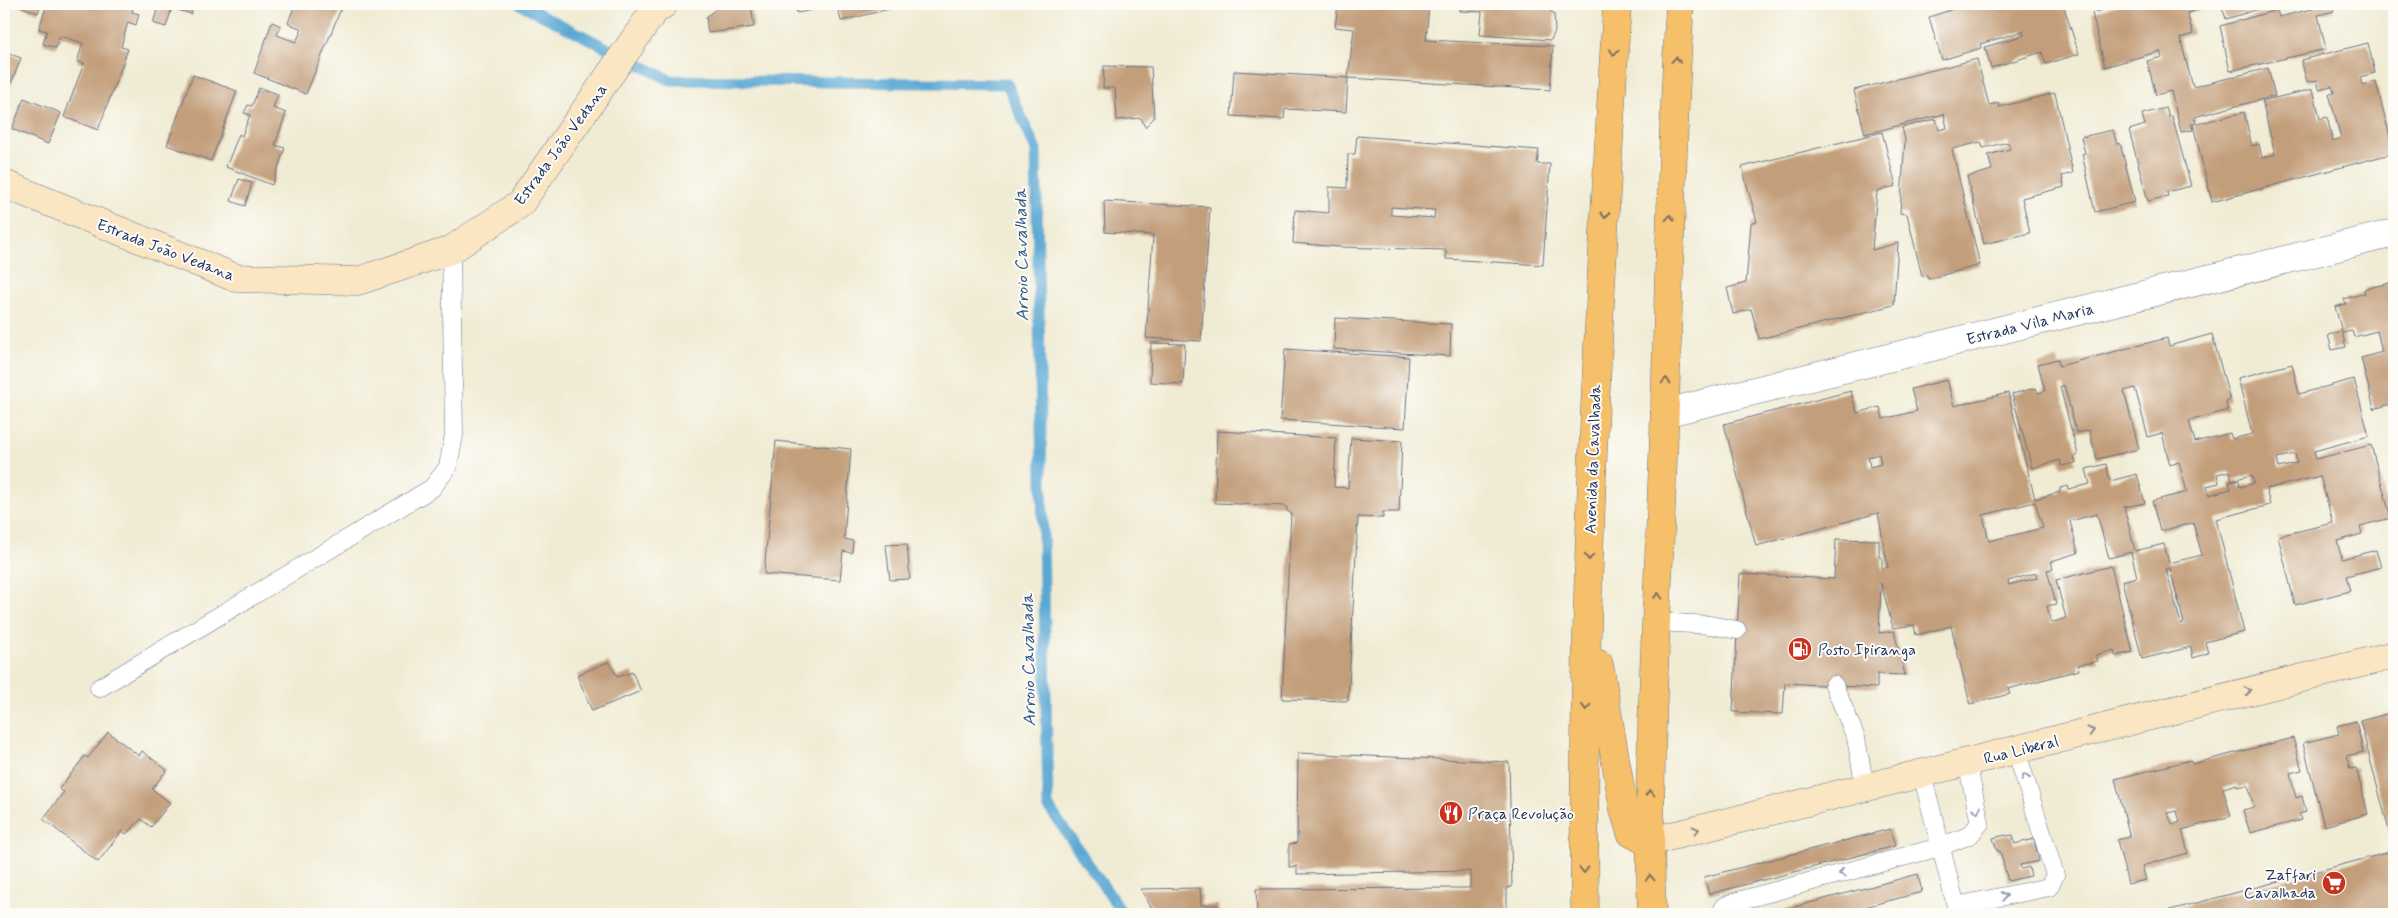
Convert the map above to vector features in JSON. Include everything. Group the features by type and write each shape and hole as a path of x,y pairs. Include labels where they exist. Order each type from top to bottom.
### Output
{"main road":[{"name":"Avenida da Cavalhada","path":"1585,914 1584,832 1587,588 1596,369 1617,4"},
{"path":"1652,914 1648,842 1665,412 1673,108 1680,4"},
{"path":"1587,588 1624,810 1631,833 1648,842"}],"street":[{"name":"Estrada João Vedana","path":"4,184 236,278 358,281 452,250 520,204 654,11 664,4"},
{"name":"Estrada Vila Maria","path":"1665,412 2394,233"},
{"name":"Rua Liberal","path":"1648,842 2394,655"}],"lane":[{"path":"99,688 432,488 448,467 454,435 452,250"},
{"path":"1657,622 1710,625 1737,630"},
{"path":"1834,685 1856,738 1865,788"},
{"path":"1922,774 1957,910 2049,887 2055,876 2016,750"},
{"path":"1720,914 1725,906 1734,902 1940,847 1970,835 1980,823 1967,763"}],"building":[{"path":"15,4 41,4 38,13"},
{"path":"47,4 134,4 132,12 139,14 136,25 128,22 121,47 128,49 98,130 64,117 84,63 77,62 83,43 60,36 56,48 43,44 47,31 39,29"},
{"path":"159,4 194,4 191,14 172,8 166,27 153,23"},
{"path":"295,4 343,4 306,94 254,73 272,22 281,26 277,35 296,42 302,29 288,23"},
{"path":"722,4 751,4 754,27 708,33 706,17"},
{"path":"794,4 826,4 827,7 797,13"},
{"path":"837,4 892,4 893,8 841,21"},
{"path":"1338,4 1429,4 1426,40 1553,46 1550,90 1348,78 1354,29 1335,27"},
{"path":"1460,4 1550,4 1549,11 1554,13 1555,31 1551,40 1480,35 1482,12 1460,11"},
{"path":"1962,4 2063,4 2079,54 2046,64 2042,52 1991,68 1985,47 2024,35 2023,31 1980,44 1981,48 1942,60 1929,17 1963,6"},
{"path":"2121,4 2221,4 2187,13 2193,34 2180,38 2193,87 2268,68 2275,96 2194,117 2196,122 2191,123 2193,130 2181,132 2171,91 2156,95 2147,61 2162,57 2160,51 2105,67 2092,13"},
{"path":"2221,4 2275,4 2226,19"},
{"path":"2311,4 2332,4 2334,11 2318,15 2326,49 2230,71 2220,26 2277,10 2279,17 2312,9"},
{"path":"2368,43 2375,73 2360,77 2362,85 2376,82 2394,153 2212,202 2193,125 2244,112 2252,146 2259,144 2262,158 2275,154 2262,101 2313,89 2320,119 2327,117 2333,141 2341,138 2329,94 2334,93 2332,86 2319,89 2317,80 2307,82 2301,60"},
{"path":"4,52 21,58 4,102"},
{"path":"1977,59 1989,105 1999,103 1999,107 2055,93 2073,173 2062,176 2064,187 2022,198 2030,233 1984,244 1967,177 1992,170 1988,155 2010,149 2008,142 1983,148 1981,142 1952,149 1980,265 1928,279 1927,275 1922,276 1907,214 1900,213 1905,140 1902,127 1936,119 1939,130 1947,128 1944,114 1865,134 1854,90"},
{"path":"1104,66 1151,67 1154,118 1145,127 1141,118 1117,120 1115,88 1103,88"},
{"path":"1234,71 1348,78 1346,112 1285,109 1284,119 1231,116"},
{"path":"193,75 237,91 211,161 167,145"},
{"path":"259,88 278,94 273,108 286,113 275,145 285,148 272,185 226,167 239,134 242,136 250,115 244,113 248,105 252,106"},
{"path":"24,98 61,113 48,144 12,129"},
{"path":"2166,108 2169,117 2172,116 2191,186 2167,192 2168,196 2148,201 2129,130 2145,125 2142,114"},
{"path":"2113,130 2117,145 2120,143 2135,202 2095,212 2082,154 2085,153 2081,137"},
{"path":"1882,132 1896,186 1877,191 1872,250 1898,243 1894,305 1759,339 1751,309 1733,314 1727,288 1746,283 1751,223 1757,222 1742,167"},
{"path":"1357,136 1539,150 1537,164 1550,164 1543,265 1446,259 1446,250 1339,247 1293,243 1295,210 1329,213 1329,187 1347,188 1348,154 1355,154","holes":["1391,207 1435,210 1434,218 1391,215"]},
{"path":"239,179 252,183 245,206 231,201"},
{"path":"1104,201 1210,207 1201,341 1146,338 1153,235 1105,232"},
{"path":"2394,282 2394,403 2374,409 2361,358 2382,352 2377,331 2354,337 2352,331 2342,333 2346,347 2332,350 2328,335 2342,331 2335,307 2346,304 2344,299 2365,293 2364,289"},
{"path":"1335,318 1451,324 1450,356 1334,349"},
{"path":"2212,334 2230,400 2226,401 2228,410 2189,421 2195,442 2230,433 2232,439 2252,434 2238,378 2292,364 2299,394 2354,379 2369,436 2314,451 2316,459 2371,445 2391,518 2360,526 2362,534 2337,541 2342,559 2376,550 2381,567 2346,576 2350,591 2295,605 2278,536 2333,523 2320,476 2266,489 2270,505 2216,519 2244,632 2205,642 2208,653 2193,658 2191,647 2142,659 2122,581 2137,577 2131,552 2109,558 2097,514 2070,521 2078,553 2051,561 2053,569 2047,570 2056,604 2047,606 2051,623 2066,618 2056,580 2111,566 2133,652 2115,656 2114,650 2096,655 2098,661 2078,665 2079,670 2008,689 2010,694 1970,704 1951,626 1916,635 1914,625 1893,628 1881,583 1879,633 1894,631 1905,675 1877,674 1877,688 1785,683 1783,714 1733,712 1740,574 1834,579 1836,539 1879,540 1879,557 1882,558 1882,569 1888,567 1878,513 1756,546 1724,424 1851,391 1857,413 1880,407 1883,419 1917,411 1911,389 1947,380 1954,406 2008,393 2035,499 2060,492 2060,488 2068,486 2069,489 2090,484 2086,469 2106,464 2110,481 2137,474 2145,503 2124,507 2135,551 2164,544 2169,563 2202,555 2193,523 2160,531 2152,501 2187,492 2179,462 2170,465 2162,433 2148,437 2135,388 2124,391 2139,449 2097,459 2089,430 2077,433 2064,385 2060,387 2078,455 2074,457 2076,463 2061,466 2060,460 2032,468 2012,394 2036,388 2038,393 2045,391 2038,364 2058,359 2059,366 2167,338 2169,346","holes":["1879,454 1881,464 1870,467 1868,457","2295,454 2297,463 2279,468 2277,458","2230,471 2232,480 2252,475 2254,483 2240,487 2239,480 2229,482 2231,489 2209,495 2207,486 2219,483 2217,474","2035,502 2043,528 1989,541 1983,515","2170,568 2184,623 2181,624 2166,569","2036,573 2037,578 2009,585 2008,581"]},
{"path":"1151,343 1185,344 1183,384 1150,382"},
{"path":"1285,349 1409,357 1405,428 1280,420"},
{"path":"1217,431 1336,438 1334,487 1348,488 1351,438 1402,441 1399,512 1383,512 1383,518 1358,517 1348,701 1282,699 1291,513 1287,511 1286,506 1215,503"},
{"path":"776,441 851,449 844,539 853,541 852,553 843,551 840,580 764,574"},
{"path":"907,544 910,579 890,580 886,545"},
{"path":"608,662 618,677 632,672 641,691 592,711 577,675"},
{"path":"2394,712 2394,842 2392,842 2360,721"},
{"path":"2356,721 2363,752 2346,756 2350,769 2356,768 2368,814 2324,826 2303,743 2339,734 2337,726"},
{"path":"108,732 139,756 142,751 167,770 152,789 170,803 151,827 141,819 126,834 122,831 98,862 43,819 64,792 59,789 85,756 88,758"},
{"path":"2293,738 2302,770 2290,773 2296,798 2302,796 2306,812 2299,814 2301,820 2250,833 2243,810 2254,807 2248,785 2237,787 2237,784 2223,788 2231,816 2182,830 2188,853 2142,866 2146,880 2128,884 2117,840 2130,837 2115,779 2191,760 2192,764","holes":["2177,811 2180,822 2173,825 2167,813"]},
{"path":"1298,753 1509,762 1512,887 1507,888 1507,914 1257,914 1256,889 1470,888 1470,871 1297,874 1297,866 1289,867 1289,844 1297,843"},
{"path":"1890,829 1895,846 1709,894 1704,877"},
{"path":"2013,835 2015,844 2034,839 2039,861 2020,865 2021,869 2029,867 2031,876 2008,881 2000,851 1997,851 1993,838"},
{"name":"Zaffari Cavalhada","path":"2394,851 2394,914 2155,914"},
{"path":"1918,874 1922,892 1838,914 1768,914"},
{"path":"1200,888 1201,905 1218,905 1219,914 1160,914 1152,909 1141,889"}],"waterway":[{"name":"Arroio Cavalhada","path":"520,4 670,80 1007,84 1036,150 1048,806 1123,914"}],"place":[{"name":"Posto Ipiranga","path":"1800,649"},
{"name":"Praça Revolução","path":"1451,813"},
{"name":"Zaffari Cavalhada","path":"2334,883"}]}
